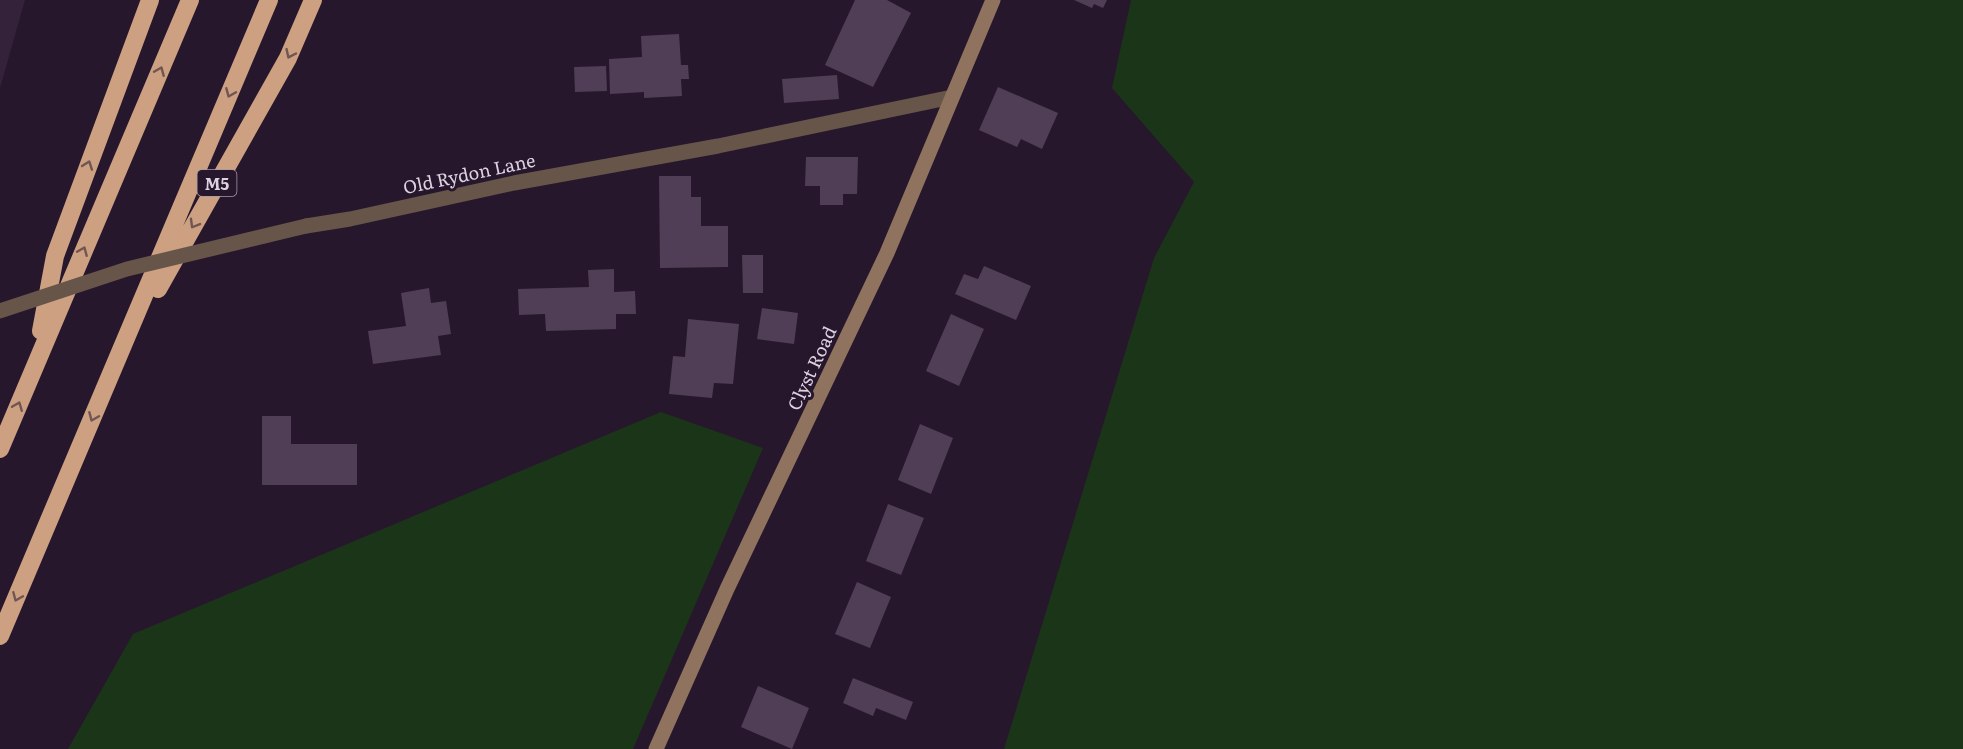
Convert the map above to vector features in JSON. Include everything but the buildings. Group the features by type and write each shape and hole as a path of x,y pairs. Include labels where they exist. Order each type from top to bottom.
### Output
{"highway":[{"path":"35,362 55,256 150,0"},
{"path":"0,449 190,0"},
{"name":"M5","path":"0,636 269,0"},
{"name":"M5","path":"115,363 288,58 313,0"}],"street":[{"name":"Clyst Road","path":"656,749 727,589 887,253 993,0"},
{"name":"Old Rydon Lane","path":"0,311 127,269 306,226 350,219 514,183 718,146 952,97"}],"shaded area":[{"path":"0,0 25,0 0,88"}],"green space":[{"path":"1131,0 1963,0 1963,749 1004,749 1154,258 1194,182 1112,88"},
{"path":"661,412 763,448 633,749 68,749 133,634"}]}
